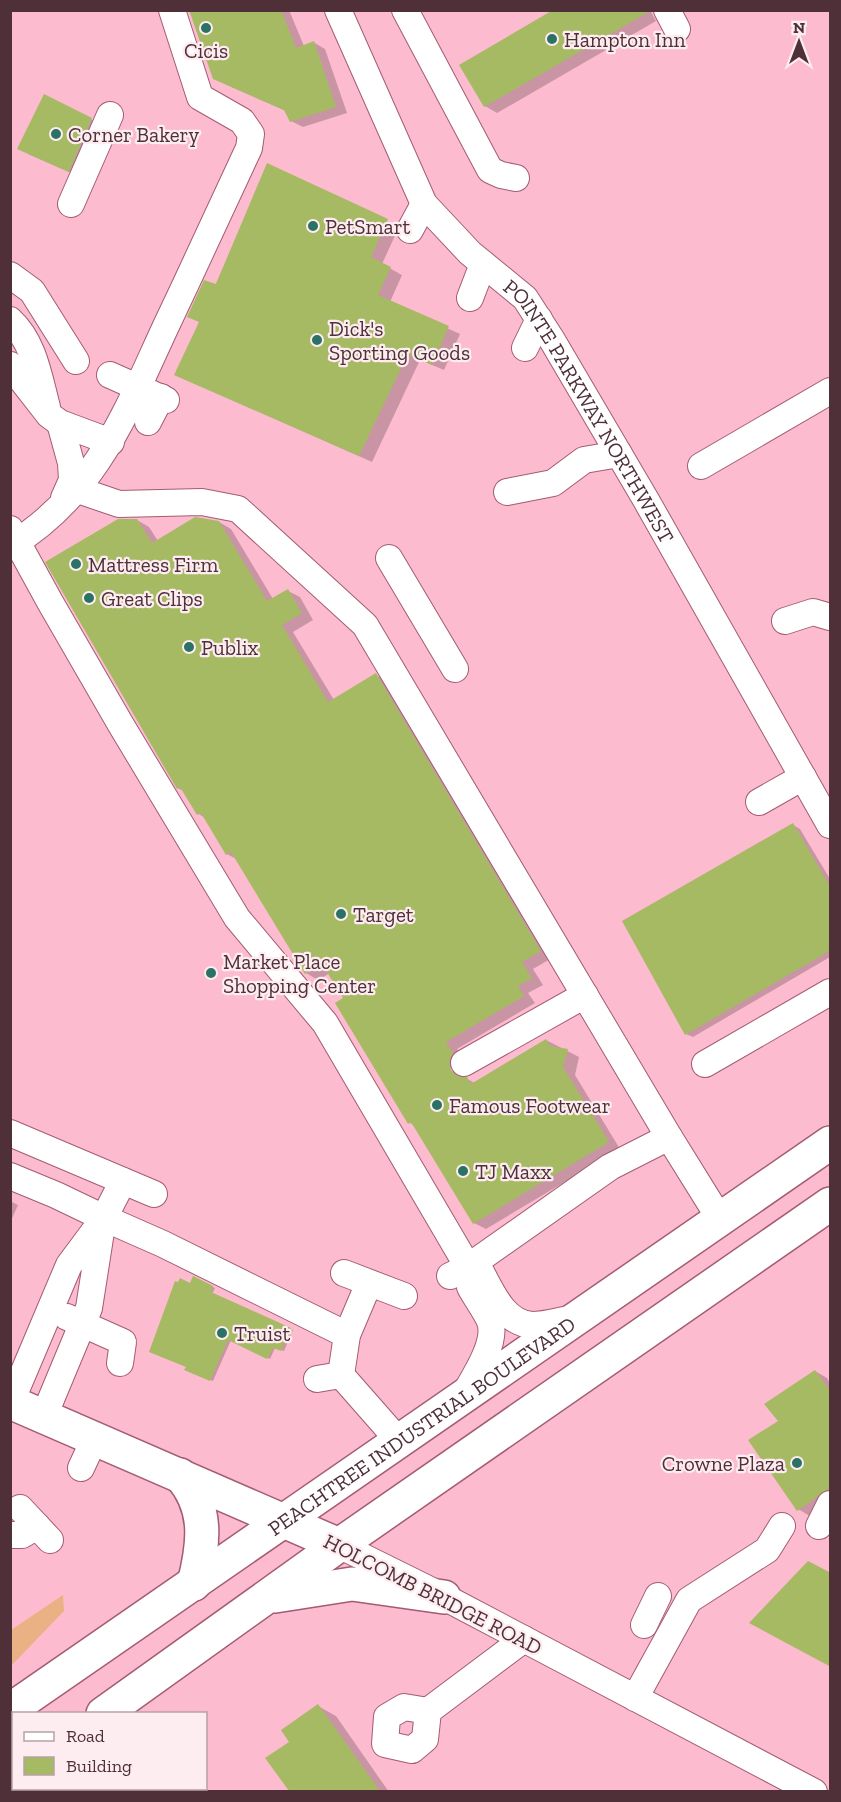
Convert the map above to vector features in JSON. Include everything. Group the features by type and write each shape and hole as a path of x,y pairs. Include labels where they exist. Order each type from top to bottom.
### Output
{"main road":[{"name":"PEACHTREE INDUSTRIAL BOULEVARD","path":"10,1710 831,1143"},
{"path":"104,1712 339,1545 831,1204"},
{"name":"HOLCOMB BRIDGE ROAD","path":"11,1402 339,1545"},
{"path":"180,1475 190,1487 201,1516 202,1554 194,1584"},
{"path":"265,1598 313,1588 352,1584 444,1597"}],"street":[{"path":"148,422 155,395 249,148 251,135 242,121 200,97 172,10"},
{"name":"POINTE PARKWAY NORTHWEST","path":"338,10 424,204 470,253 525,298 539,319 619,454 831,825"},
{"path":"405,10 490,170 501,175 516,177"},
{"path":"71,204 110,115"},
{"path":"410,230 424,204"},
{"path":"470,298 483,264"},
{"path":"10,275 32,291 76,361"},
{"path":"525,348 539,319"},
{"path":"10,320 19,328 33,353 71,463 72,480 59,509"},
{"path":"10,365 54,419 111,442"},
{"path":"110,375 155,395"},
{"path":"701,466 831,391"},
{"path":"155,395 111,442 59,509 13,538 115,715 232,909 325,1023 459,1272 491,1324 490,1342 478,1371 463,1397"},
{"path":"507,492 553,483 584,460 619,454"},
{"path":"75,489 119,504 202,502 238,509 364,624 720,1219"},
{"path":"389,558 455,669"},
{"path":"785,621 813,612 831,617"},
{"path":"759,802 803,777"},
{"path":"705,1064 831,992"},
{"path":"464,1063 585,995"},
{"path":"10,1133 154,1194"},
{"path":"459,1272 610,1167 669,1137"},
{"path":"10,1176 163,1244 346,1335"},
{"path":"11,1402 69,1265 104,1218 123,1181"},
{"path":"44,1416 89,1308 104,1218"},
{"path":"459,1272 481,1272 498,1303 512,1318 531,1325 578,1318"},
{"path":"344,1273 404,1296"},
{"path":"369,1283 329,1377 399,1441"},
{"path":"50,1309 123,1342 120,1363"},
{"path":"81,1468 94,1438"},
{"path":"819,1526 831,1504"},
{"path":"10,1535 22,1535 36,1525"},
{"path":"635,1698 689,1600 767,1550 782,1526"},
{"name":"HOLCOMB BRIDGE ROAD","path":"339,1545 444,1597 635,1698 781,1784 814,1791"},
{"path":"644,1625 658,1596"},
{"path":"428,1711 524,1639"}],"shaded area":[{"path":"63,1595 64,1611 11,1666 11,1630"}],"building":[{"path":"189,10 281,10 296,48 314,41 336,107 290,122 284,110 213,79"},
{"name":"Hampton Inn","path":"553,10 652,10 484,107 459,65"},
{"name":"Corner Bakery","path":"44,94 92,118 69,172 17,149"},
{"name":"Dick's Sporting Goods","path":"267,163 388,219 371,257 391,267 378,295 449,326 432,365 408,354 359,456 174,375 199,322 187,317 204,280 216,284"},
{"path":"195,517 219,521 267,601 288,589 302,613 282,625 328,702 376,673 541,951 522,962 532,978 518,986 524,996 446,1042 453,1053 449,1062 451,1070 457,1076 467,1077 471,1084 546,1039 550,1046 568,1049 563,1067 609,1142 473,1224 411,1122 408,1124 335,1003 343,998 322,964 305,974 231,852 226,855 201,813 197,815 180,787 177,789 45,562 118,519 137,519 152,543"},
{"path":"793,823 831,888 831,950 685,1035 622,921"},
{"name":"Truist","path":"193,1276 213,1286 211,1292 291,1328 281,1351 273,1348 267,1359 228,1340 210,1381 184,1370 186,1367 149,1352 175,1281 178,1282 180,1278 190,1283"},
{"name":"Crowne Plaza","path":"815,1370 831,1392 831,1487 797,1511 748,1440 778,1421 764,1404"},
{"path":"808,1561 831,1573 831,1667 749,1623"},
{"path":"318,1704 380,1791 289,1791 265,1758 289,1742 281,1730"}],"place":[{"name":"Cicis","path":"206,28"},
{"name":"Hampton Inn","path":"552,39"},
{"name":"Corner Bakery","path":"56,134"},
{"name":"PetSmart","path":"313,226"},
{"name":"Dick's Sporting Goods","path":"317,340"},
{"name":"Mattress Firm","path":"76,564"},
{"name":"Great Clips","path":"89,598"},
{"name":"Publix","path":"189,647"},
{"name":"Target","path":"341,914"},
{"name":"Market Place Shopping Center","path":"211,973"},
{"name":"Famous Footwear","path":"437,1105"},
{"name":"TJ Maxx","path":"463,1171"},
{"name":"Truist","path":"222,1333"},
{"name":"Crowne Plaza","path":"797,1463"}]}
